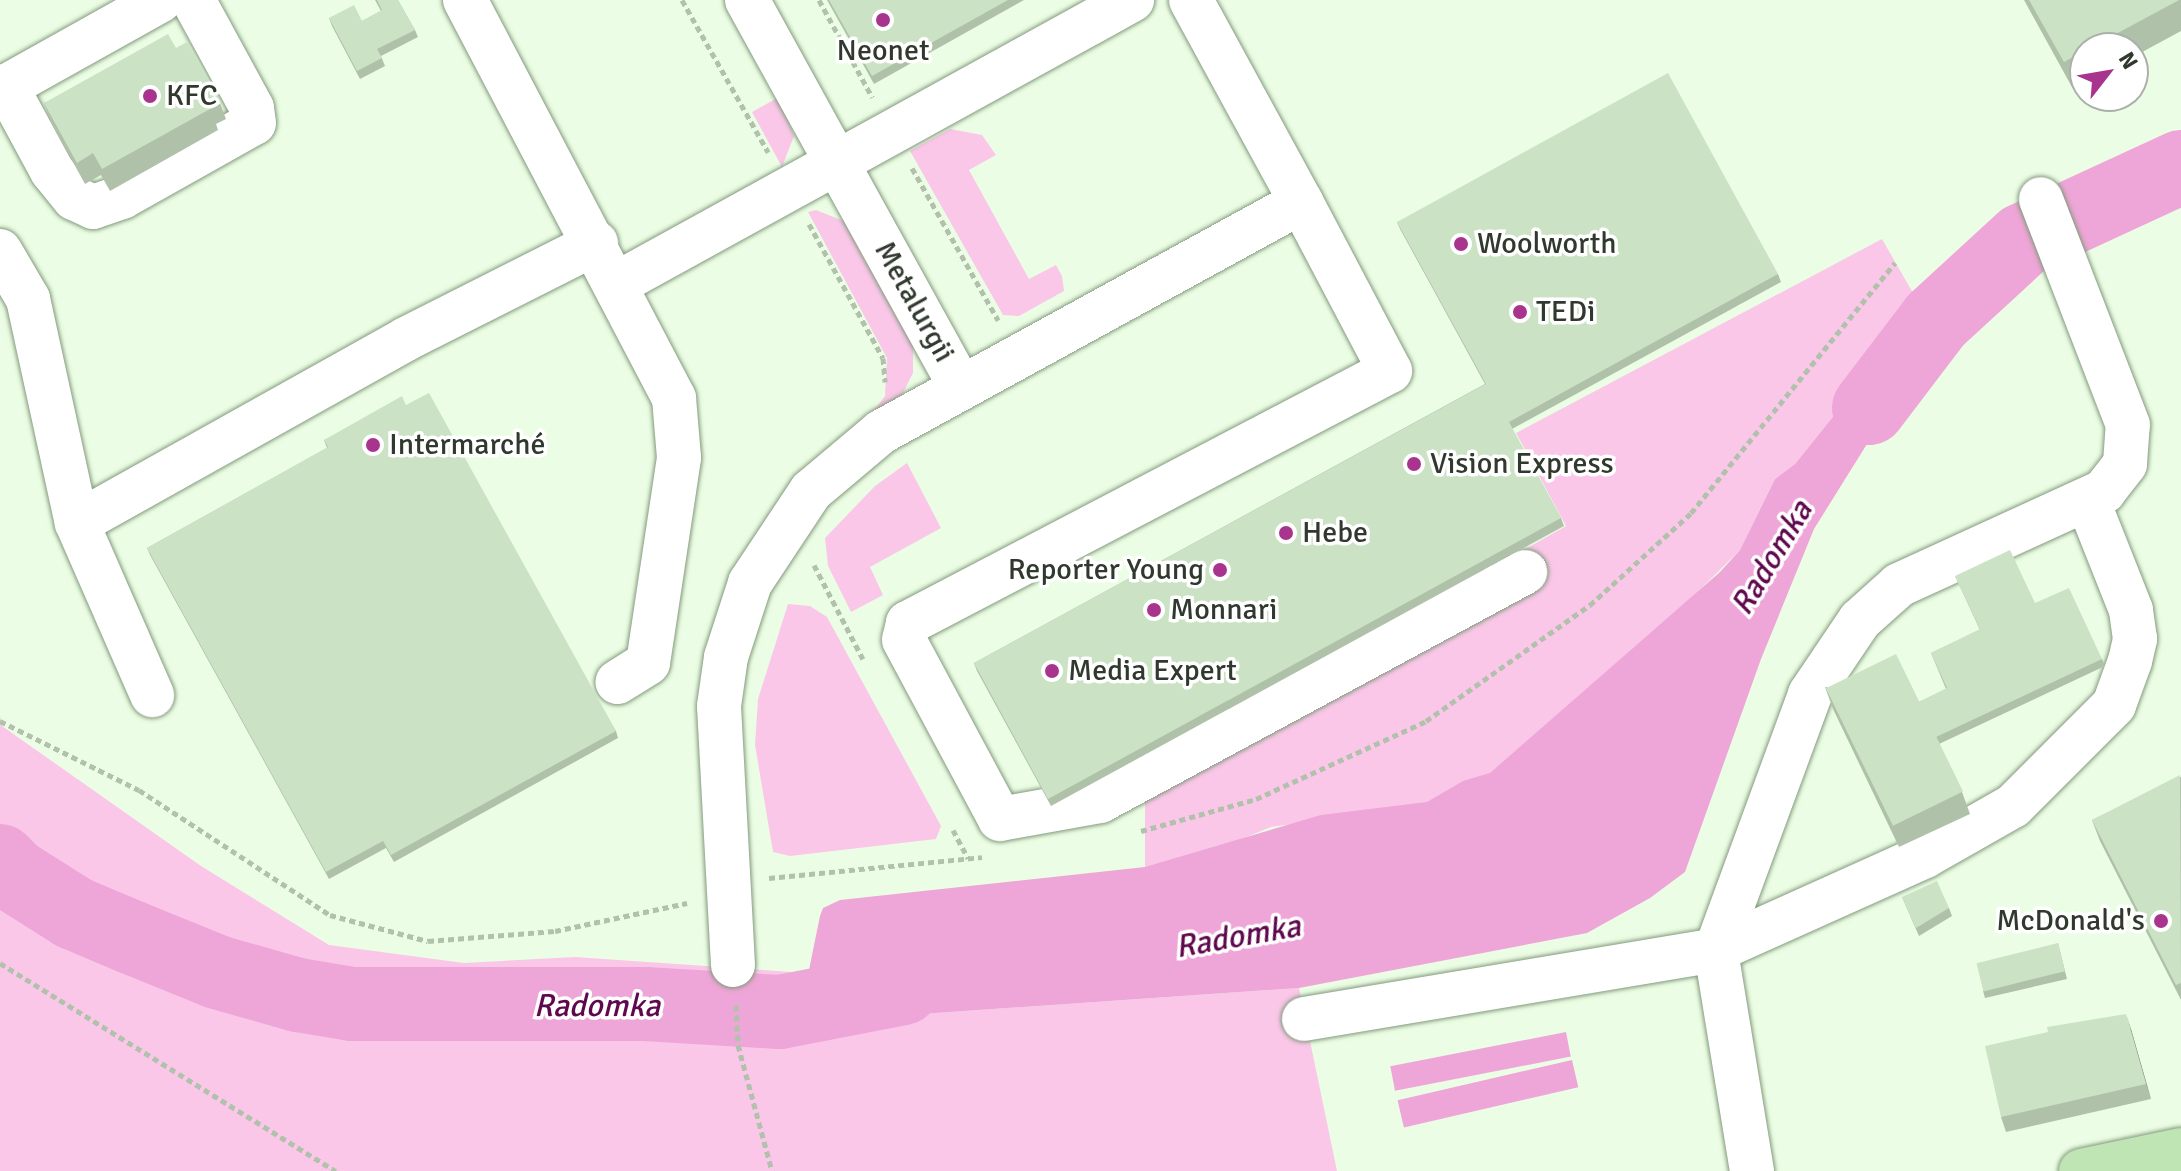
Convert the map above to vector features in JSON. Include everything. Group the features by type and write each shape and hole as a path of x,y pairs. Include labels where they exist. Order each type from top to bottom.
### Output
{"main road":[{"path":"2081,1171 2181,1150"}],"street":[{"path":"161,0 3,88 52,171 74,198 93,207 122,197 254,123 252,108 193,0"},
{"path":"465,0 618,283 674,398 679,458 648,663 617,682"},
{"name":"Metalurgii","path":"733,965 719,706 726,657 750,583 811,491 881,432 961,387 747,0"},
{"path":"618,283 1132,0"},
{"path":"1191,0 1390,371 908,623 904,640 1000,819 1100,801 1525,572"},
{"path":"1752,1171 1716,950 1810,694 1860,620 1899,585 1932,567 2087,499 2114,483 2125,464 2128,425 2057,251 2041,199"},
{"path":"961,387 1301,202"},
{"path":"77,523 406,339 596,243"},
{"path":"0,251 28,299 77,523 152,695"},
{"path":"1304,1019 1716,950 1979,827 2013,806 2114,705 2135,639 2131,610 2087,499"}],"path":[{"path":"682,0 883,358 882,387"},
{"path":"819,0 1004,331"},
{"path":"0,721 139,790 330,915 428,941 555,931 697,901"},
{"path":"0,963 336,1171"},
{"path":"738,1045 772,1171"}],"shaded area":[{"path":"779,97 794,136 782,167 752,112"},
{"path":"950,129 982,135 996,155 969,170 1029,279 1056,265 1062,276 1064,291 1019,316 1003,315 910,151"},
{"path":"816,210 846,222 913,341 913,373 901,397 866,421 885,396 887,358 808,212"},
{"path":"1882,239 1921,307 1795,464 1775,479 1740,550 1655,634 1576,698 1521,793 1271,827 1214,850 1145,867 1145,799 1540,584 1522,551 1566,526 1516,433"},
{"path":"907,463 941,528 870,567 883,595 851,612 828,566 825,538 875,486"},
{"path":"788,604 810,606 827,617 941,826 936,839 790,856 773,852 755,745 758,699"},
{"path":"0,716 2,726 201,866 329,945 464,963 575,957 807,973 802,1004 834,1020 1299,988 1337,1171 0,1171"}],"water":[{"path":"1921,307 1942,346 1867,444 1814,529 1761,659 1685,872 1650,898 1587,933 1299,988 834,1020 802,1004 820,916 823,908 840,900 1145,867 1321,815 1427,802 1463,781 1490,773 1720,572 1740,550 1775,479 1795,464"},
{"path":"1566,1032 1571,1057 1395,1091 1390,1066"},
{"path":"1572,1060 1578,1087 1404,1128 1398,1100"}],"building":[{"path":"377,0 398,0 415,30 377,49 382,58 357,71 329,18 354,5 362,21 382,10"},
{"path":"829,0 1008,0 872,76"},
{"path":"2029,0 2179,0 2120,32 2069,32 2069,59 2064,62"},
{"name":"KFC","path":"168,34 176,48 187,42 218,98 207,104 210,109 102,169 93,153 77,163 44,103"},
{"path":"1668,73 1778,274 1509,422 1561,518 1048,799 974,663 1486,384 1397,222"},
{"path":"429,393 616,731 391,855 383,841 326,872 147,548 328,447 324,440 402,396 406,405"},
{"path":"2010,550 2035,603 2069,588 2102,659 1936,737 1919,702 1947,688 1931,653 1980,629 1955,576"},
{"path":"1896,654 1963,792 1893,826 1826,688"},
{"name":"McDonald's","path":"2180,775 2181,983 2176,985 2092,820"},
{"path":"1937,881 1949,908 1916,928 1902,897"},
{"path":"2058,943 2065,971 1984,991 1976,963"},
{"path":"2126,1014 2146,1084 2001,1117 1985,1046 2048,1032 2047,1027"}],"waterway":[{"name":"Radomka","path":"1869,408 1936,320 2023,240 2181,167"},
{"name":"Radomka","path":"0,861 14,875 74,913 217,972 298,995 352,1004 645,1004 780,1012 903,988"}],"place":[{"name":"Neonet","path":"883,20"},
{"name":"KFC","path":"150,96"},
{"name":"Woolworth","path":"1461,244"},
{"name":"TEDi","path":"1520,312"},
{"name":"Intermarché","path":"373,445"},
{"name":"Vision Express","path":"1414,464"},
{"name":"Hebe","path":"1286,533"},
{"name":"Reporter Young","path":"1220,570"},
{"name":"Monnari","path":"1154,610"},
{"name":"Media Expert","path":"1052,671"},
{"name":"McDonald's","path":"2161,921"}]}
